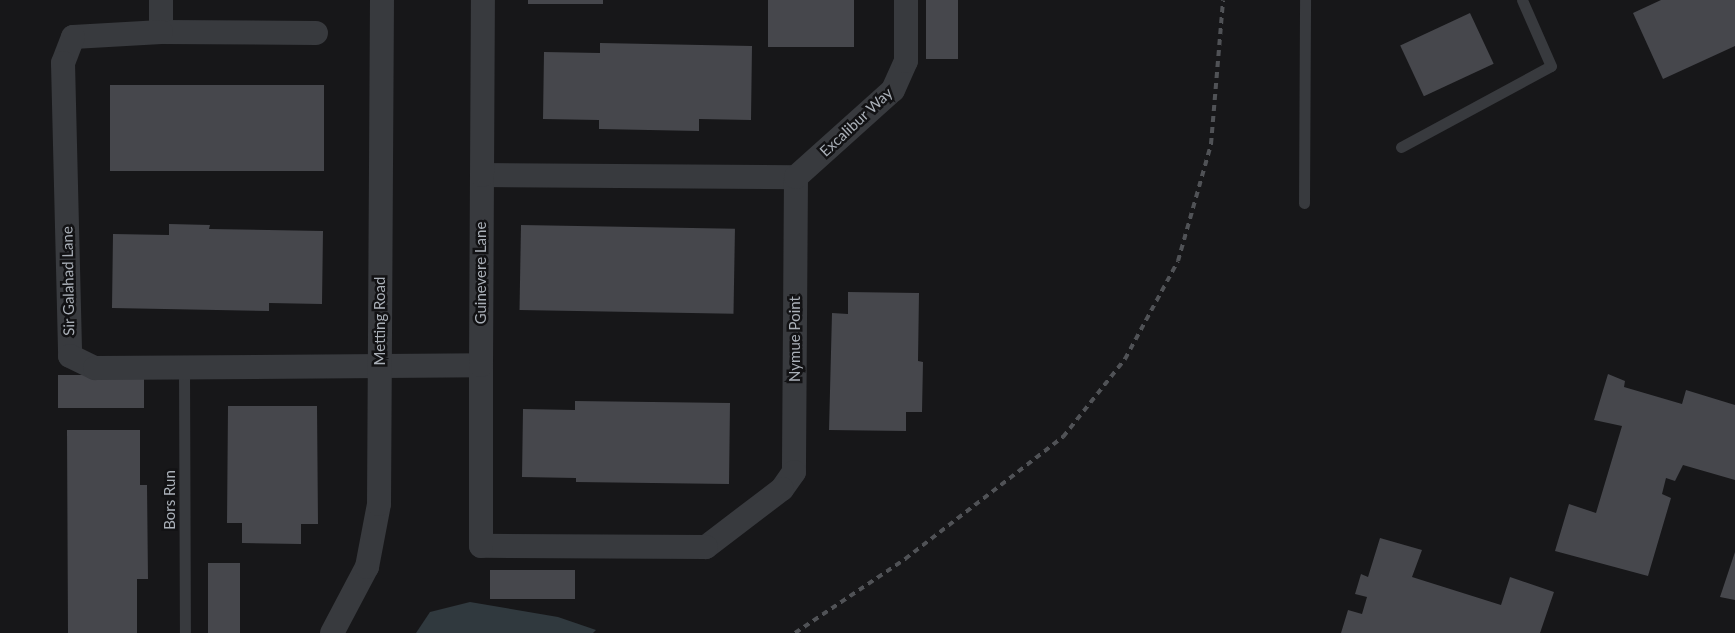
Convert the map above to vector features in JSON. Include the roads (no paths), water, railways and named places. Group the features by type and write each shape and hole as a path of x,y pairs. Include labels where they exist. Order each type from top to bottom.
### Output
{"street":[{"path":"161,32 162,0"},
{"name":"Metting Road","path":"332,633 367,568 379,504 382,0"},
{"name":"Guinevere Lane","path":"481,546 482,0"},
{"name":"Excalibur Way","path":"796,177 893,90 906,61 906,0"},
{"name":"Sir Galahad Lane","path":"316,33 161,32 74,37 63,64 70,356 95,368 380,364 481,365"},
{"path":"482,175 796,177"},
{"name":"Nymue Point","path":"481,546 706,547 782,489 794,472 796,177"}],"lane":[{"path":"1304,203 1305,0"},
{"path":"1401,147 1551,66 1522,0"},
{"name":"Bors Run","path":"184,367 185,633"}],"railway":[{"path":"795,633 905,559 1063,437 1125,359 1178,261 1211,144 1223,0"}]}
